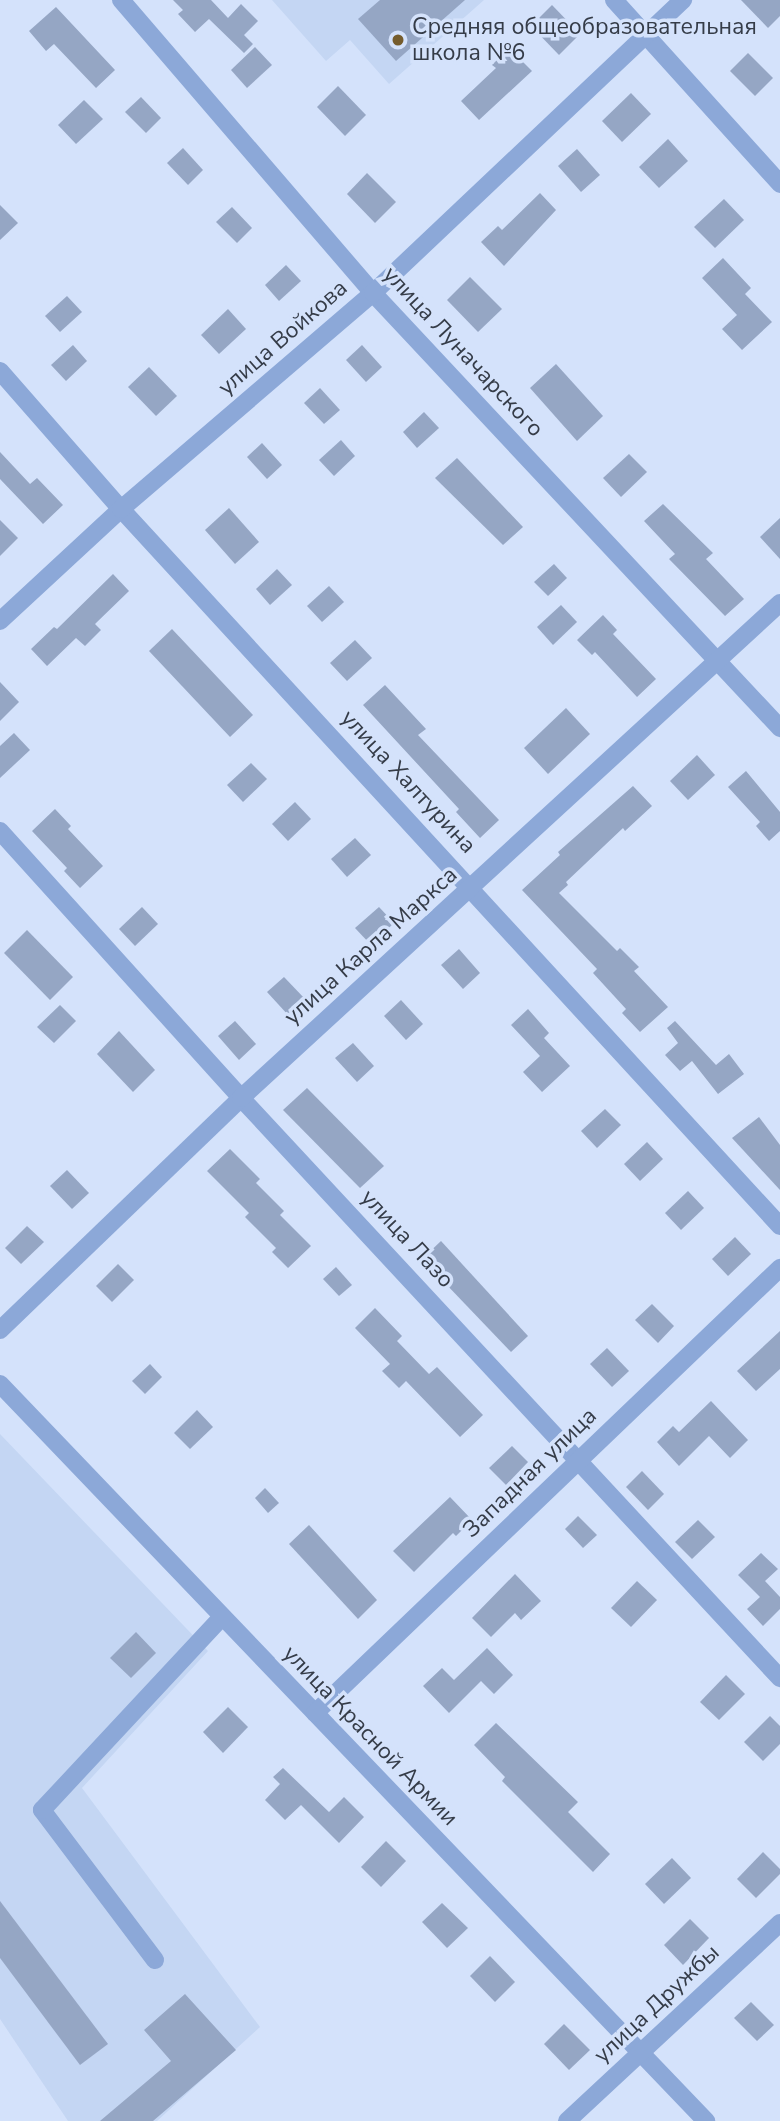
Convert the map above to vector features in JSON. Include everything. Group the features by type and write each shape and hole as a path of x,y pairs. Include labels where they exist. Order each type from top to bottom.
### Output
{"street":[{"name":"улица Луначарского","path":"121,0 373,293 780,728"},
{"path":"614,0 780,184"},
{"name":"улица Войкова","path":"0,621 121,509 373,293 683,0"},
{"name":"улица Халтурина","path":"0,371 121,509 472,887 780,1226"},
{"name":"улица Карла Маркса","path":"0,1330 241,1098 780,603"},
{"name":"улица Лазо","path":"0,831 241,1098 780,1678"},
{"name":"Западная улица","path":"315,1713 780,1268"},
{"name":"улица Красной Армии","path":"0,1384 706,2121"},
{"path":"155,1960 42,1810 222,1616"},
{"name":"улица Дружбы","path":"567,2121 780,1923"}],"shaded area":[{"path":"272,0 484,0 389,84 350,40 326,61"},
{"path":"0,1434 208,1651 82,1788 260,2027 157,2121 68,2121 0,2019"}],"building":[{"path":"173,0 211,0 228,18 241,4 258,21 244,35 253,44 244,53 209,19 195,32 178,14 183,10"},
{"name":"Средняя общеобразовательная школа №6","path":"380,0 465,0 396,61 358,19"},
{"path":"741,0 780,0 780,16 768,28"},
{"path":"552,5 580,34 559,55 531,26"},
{"path":"56,7 115,70 96,88 54,44 46,51 29,31"},
{"path":"255,47 272,65 247,88 231,70"},
{"path":"509,48 532,71 479,120 461,101 496,68 492,65"},
{"path":"748,53 773,78 755,96 730,71"},
{"path":"338,86 366,115 345,136 317,107"},
{"path":"631,93 651,114 622,142 602,121"},
{"path":"141,97 161,118 146,133 125,112"},
{"path":"84,100 103,119 76,144 58,125"},
{"path":"668,139 688,161 659,188 639,167"},
{"path":"183,148 203,170 188,185 167,163"},
{"path":"577,149 600,175 581,192 558,166"},
{"path":"367,173 396,202 375,223 347,194"},
{"path":"540,193 556,210 504,266 481,242 498,226 502,230"},
{"path":"724,199 744,220 715,248 694,227"},
{"path":"0,205 18,223 0,240"},
{"path":"232,207 252,228 237,243 216,222"},
{"path":"723,258 751,288 745,294 772,322 742,350 722,329 737,315 702,278"},
{"path":"286,265 301,281 279,301 265,285"},
{"path":"470,277 502,309 478,332 447,300"},
{"path":"67,296 82,312 60,332 45,316"},
{"path":"228,309 246,329 219,354 201,335"},
{"path":"73,345 87,361 66,381 51,365"},
{"path":"362,345 382,367 366,382 346,360"},
{"path":"556,364 603,416 577,441 530,388"},
{"path":"149,367 177,396 156,416 128,387"},
{"path":"320,388 340,410 324,424 304,403"},
{"path":"424,412 439,428 417,448 403,432"},
{"path":"341,440 355,456 334,476 319,460"},
{"path":"262,443 282,465 267,479 247,457"},
{"path":"0,452 30,484 37,478 63,505 43,524 0,479"},
{"path":"629,454 647,472 621,497 603,478"},
{"path":"457,458 523,527 503,545 435,478"},
{"path":"663,504 713,553 706,559 744,599 725,616 669,559 675,554 644,521"},
{"path":"229,508 259,542 235,564 205,530"},
{"path":"780,518 780,559 760,537"},
{"path":"0,520 18,538 0,556"},
{"path":"554,564 567,578 548,596 534,582"},
{"path":"277,569 292,585 270,605 256,589"},
{"path":"113,574 129,591 95,624 101,630 85,646 76,638 47,666 31,649 54,627 57,629"},
{"path":"329,586 344,602 322,622 307,606"},
{"path":"561,605 577,622 553,645 537,627"},
{"path":"603,615 617,630 613,634 656,679 637,697 595,652 592,655 577,640"},
{"path":"172,629 253,715 230,737 149,651"},
{"path":"355,640 372,658 347,681 330,663"},
{"path":"0,682 19,702 0,721"},
{"path":"385,685 426,729 418,735 499,820 480,838 456,812 459,809 363,705"},
{"path":"566,708 590,734 548,774 524,748"},
{"path":"14,733 30,750 0,778 0,746"},
{"path":"697,755 715,775 688,800 670,781"},
{"path":"251,763 267,779 243,802 227,785"},
{"path":"746,771 780,812 780,831 769,841 756,826 760,822 728,787"},
{"path":"633,786 652,806 625,831 623,828 566,882 568,885 559,893 617,951 620,948 639,967 634,971 668,1007 640,1032 622,1013 626,1009 593,973 597,969 522,890 560,855 558,852"},
{"path":"295,802 311,819 288,841 272,824"},
{"path":"55,809 71,826 68,829 103,866 80,888 64,871 67,868 32,831"},
{"path":"355,838 371,855 347,877 331,859"},
{"path":"142,907 158,924 135,946 119,929"},
{"path":"379,907 394,923 371,945 355,928"},
{"path":"27,930 73,977 50,1000 4,953"},
{"path":"459,949 480,973 463,989 441,965"},
{"path":"284,977 306,1000 289,1016 267,992"},
{"path":"401,1000 423,1024 406,1040 384,1016"},
{"path":"60,1005 76,1021 54,1043 37,1027"},
{"path":"528,1009 549,1033 544,1038 570,1066 542,1092 523,1072 540,1056 511,1025"},
{"path":"235,1021 256,1044 239,1060 218,1036"},
{"path":"675,1021 716,1065 729,1054 744,1074 718,1094 692,1061 680,1071 665,1055 678,1043 667,1028"},
{"path":"119,1031 155,1070 133,1092 97,1054"},
{"path":"353,1043 374,1066 357,1082 335,1058"},
{"path":"307,1088 384,1166 360,1188 283,1110"},
{"path":"605,1109 621,1125 597,1148 581,1131"},
{"path":"759,1117 780,1145 780,1190 732,1138"},
{"path":"647,1142 663,1159 640,1181 624,1164"},
{"path":"230,1149 260,1179 256,1183 284,1211 280,1215 311,1246 288,1268 272,1252 276,1248 245,1217 249,1213 207,1171"},
{"path":"67,1170 89,1193 72,1209 50,1186"},
{"path":"688,1191 704,1208 681,1230 665,1213"},
{"path":"27,1226 44,1242 21,1264 5,1248"},
{"path":"735,1237 751,1254 728,1276 712,1259"},
{"path":"441,1241 528,1336 511,1352 422,1259"},
{"path":"118,1264 134,1280 112,1302 96,1286"},
{"path":"336,1267 352,1285 339,1296 323,1279"},
{"path":"652,1304 674,1326 658,1343 635,1320"},
{"path":"375,1308 402,1336 397,1341 429,1374 437,1367 483,1415 460,1437 406,1381 399,1388 382,1371 390,1364 355,1328"},
{"path":"780,1331 780,1369 756,1391 737,1371"},
{"path":"607,1348 629,1371 612,1387 590,1364"},
{"path":"150,1364 162,1377 145,1394 132,1381"},
{"path":"711,1401 748,1440 730,1458 709,1436 679,1466 657,1442 673,1426 679,1432"},
{"path":"197,1410 213,1427 190,1449 174,1433"},
{"path":"512,1446 528,1462 506,1485 489,1468"},
{"path":"642,1471 664,1494 648,1510 626,1487"},
{"path":"265,1488 279,1503 268,1513 255,1498"},
{"path":"450,1497 472,1520 456,1536 453,1533 414,1572 393,1551"},
{"path":"578,1516 597,1535 583,1548 565,1529"},
{"path":"698,1520 715,1537 692,1559 675,1542"},
{"path":"309,1525 377,1600 358,1619 289,1544"},
{"path":"761,1553 778,1569 765,1581 780,1597 780,1609 763,1626 747,1609 760,1597 738,1575"},
{"path":"515,1574 541,1601 521,1620 515,1613 491,1637 472,1618"},
{"path":"637,1581 657,1600 631,1627 611,1608"},
{"path":"136,1632 156,1653 131,1678 110,1658"},
{"path":"487,1648 513,1675 494,1694 481,1681 449,1713 423,1686 442,1668 454,1680"},
{"path":"726,1675 745,1694 719,1720 700,1702"},
{"path":"228,1707 248,1727 223,1753 203,1732"},
{"path":"770,1716 780,1726 780,1744 763,1761 744,1742"},
{"path":"496,1723 578,1802 568,1812 610,1854 593,1872 502,1781 505,1777 474,1745"},
{"path":"283,1768 329,1812 344,1797 364,1817 339,1843 301,1805 285,1820 265,1800 280,1784 273,1777"},
{"path":"386,1841 406,1861 381,1887 361,1867"},
{"path":"763,1852 780,1869 780,1874 756,1898 737,1879"},
{"path":"672,1858 691,1878 664,1904 645,1884"},
{"path":"0,1901 108,2044 80,2065 0,1958"},
{"path":"442,1903 468,1928 447,1948 422,1922"},
{"path":"690,1919 709,1938 683,1965 664,1945"},
{"path":"490,1956 515,1982 495,2002 470,1976"},
{"path":"185,1994 236,2050 153,2121 100,2121 171,2061 144,2030"},
{"path":"751,2002 774,2025 757,2041 734,2018"},
{"path":"564,2024 590,2050 569,2070 544,2044"}],"place":[{"name":"Средняя общеобразовательная школа №6","path":"398,40"}]}
